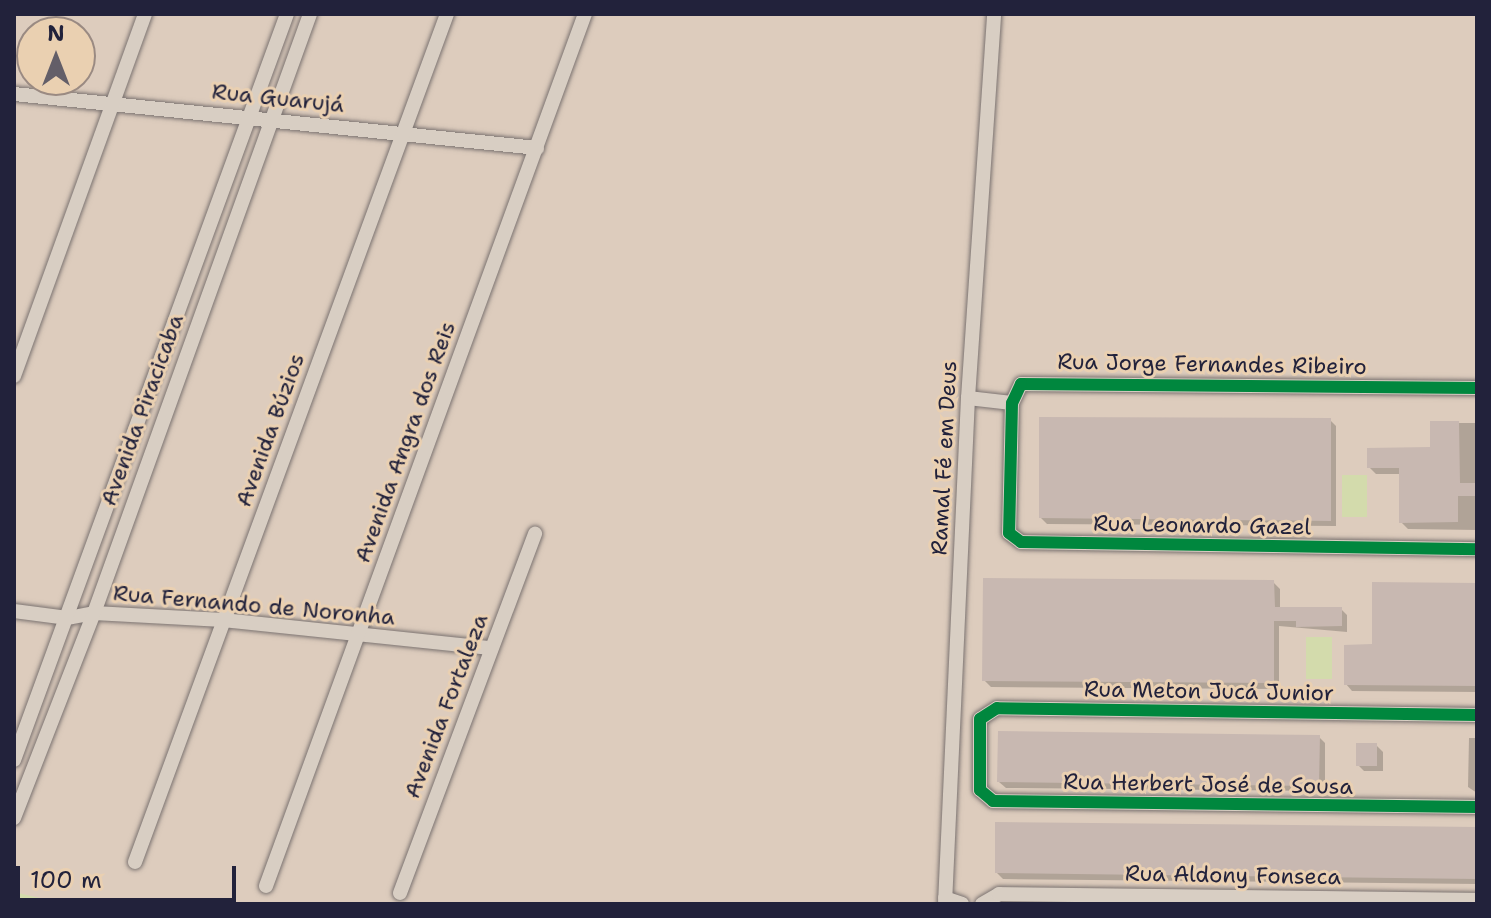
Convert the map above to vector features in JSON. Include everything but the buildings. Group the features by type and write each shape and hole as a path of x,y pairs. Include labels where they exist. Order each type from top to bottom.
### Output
{"street":[{"path":"14,376 145,14"},
{"name":"Avenida Piracicaba","path":"14,760 287,14"},
{"name":"Avenida Piracicaba","path":"14,818 94,613 181,361 274,120 310,14"},
{"name":"Avenida Búzios","path":"135,862 447,14"},
{"name":"Avenida Angra dos Reis","path":"266,886 585,14"},
{"name":"Ramal Fé em Deus","path":"945,901 968,398 994,14"},
{"name":"Rua Guarujá","path":"14,94 537,148"},
{"name":"Rua Jorge Fernandes Ribeiro","path":"1012,403 1021,384 1033,381 1477,388"},
{"path":"968,398 1012,403"},
{"name":"Rua Leonardo Gazel","path":"1012,403 1009,533 1014,541 1477,549"},
{"name":"Avenida Fortaleza","path":"400,893 535,534"},
{"name":"Rua Fernando de Noronha","path":"14,611 68,618 94,613 223,620 491,648"},
{"name":"Rua Meton Jucá Junior","path":"953,718 980,719 997,708 1477,715"},
{"name":"Rua Herbert José de Sousa","path":"980,719 980,790 993,801 1477,807"},
{"name":"Rua Aldony Fonseca","path":"986,900 1477,900"},
{"path":"945,901 962,904"}],"green space":[{"path":"1342,475 1367,475 1367,517 1342,517"},
{"path":"1306,637 1332,637 1332,679 1306,679"},
{"path":"14,892 65,904 14,904"}],"cycle path":[{"path":"1477,388 1021,384 1012,403 1009,533 1021,542 1477,549"},
{"path":"1477,715 997,708 980,719 980,790 993,801 1477,807"}]}
